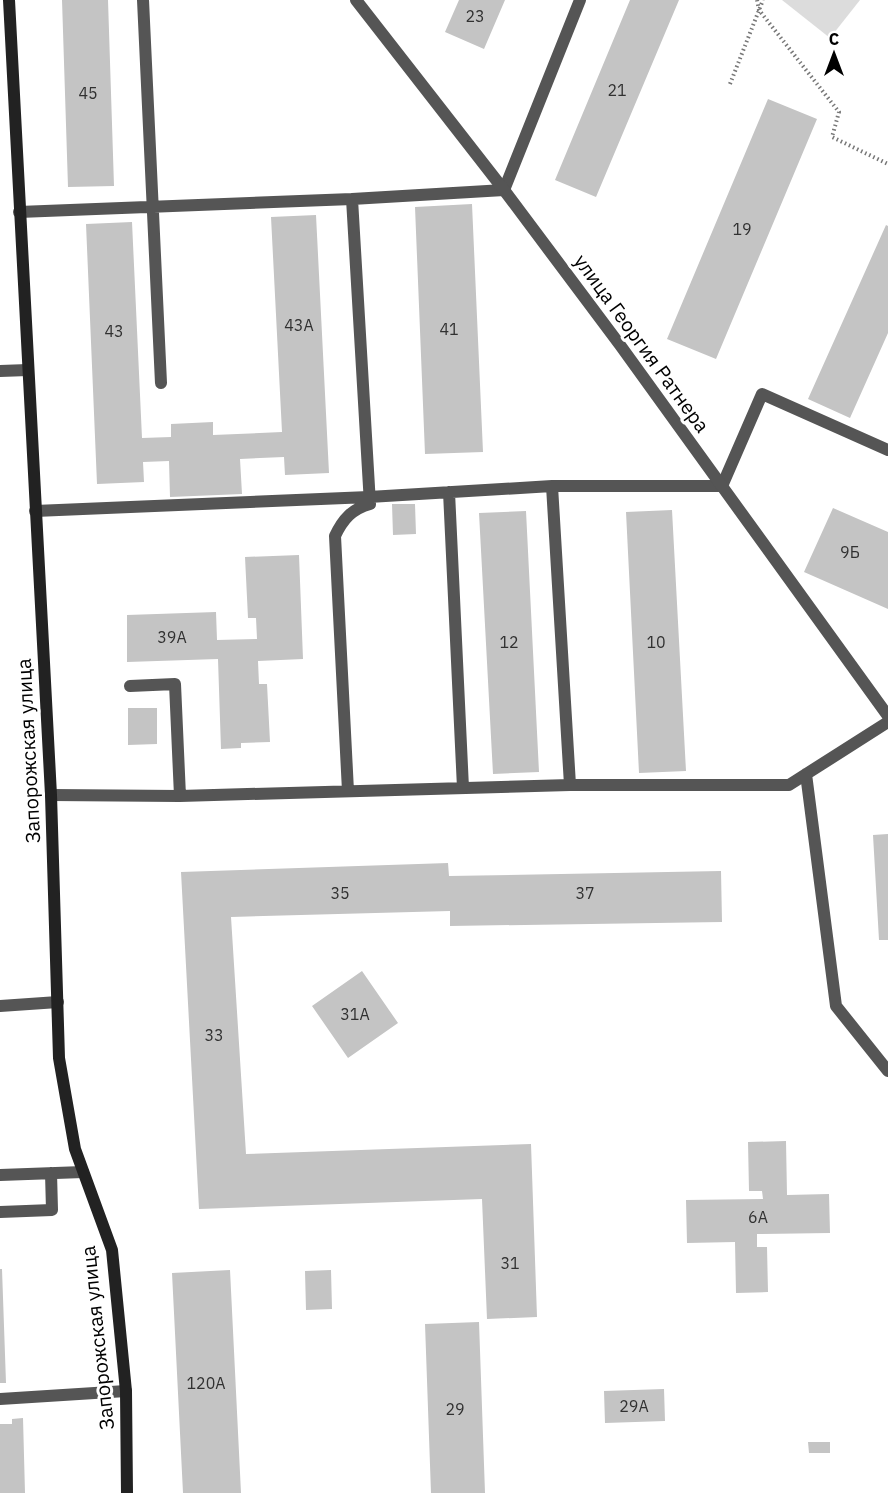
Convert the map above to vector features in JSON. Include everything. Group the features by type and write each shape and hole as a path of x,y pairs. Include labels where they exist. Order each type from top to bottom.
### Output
{"street":[{"name":"Запорожская улица","path":"9,0 51,795 59,1058 75,1149 112,1250 126,1391 127,1493"},
{"path":"143,0 161,383"},
{"name":"улица Георгия Ратнера","path":"356,0 504,190 620,345 888,716"},
{"path":"19,212 352,199 504,190 580,0"},
{"path":"348,791 335,536 350,513 370,504 352,199"},
{"path":"0,371 28,370"},
{"path":"35,511 369,497 552,486 723,486 762,394 888,450"},
{"path":"552,486 570,785"},
{"path":"449,492 463,788"},
{"path":"130,686 175,684 180,796"},
{"path":"51,795 180,796 570,785 789,785 888,722"},
{"path":"806,774 836,1006 888,1071"},
{"path":"0,1006 58,1002"},
{"path":"0,1175 83,1172"},
{"path":"0,1212 52,1210 51,1173"},
{"path":"0,1399 126,1391"}],"path":[{"path":"757,0 759,10 839,112 832,137 888,164"},
{"path":"730,84 763,0"}],"shaded area":[{"path":"782,0 860,0 830,38"}],"building":[{"path":"62,0 108,0 114,186 68,187"},
{"path":"459,0 505,0 484,49 445,32"},
{"path":"630,0 679,0 596,197 555,180"},
{"path":"768,99 817,119 716,359 667,339"},
{"path":"472,204 483,452 425,454 415,207"},
{"path":"316,215 329,473 285,475 284,457 240,459 242,494 170,497 169,461 143,462 144,482 97,484 86,224 132,222 142,438 171,437 171,424 213,422 213,435 282,432 271,217"},
{"path":"886,225 888,226 888,333 850,418 808,399"},
{"path":"392,504 415,504 416,534 393,535"},
{"path":"833,508 888,532 888,609 804,572"},
{"path":"672,510 686,771 639,773 626,512"},
{"path":"526,511 539,772 493,774 479,513"},
{"path":"299,555 303,659 258,661 259,684 267,684 270,742 241,743 241,748 221,749 218,659 127,662 127,615 216,612 217,640 257,639 256,618 248,618 245,557"},
{"path":"128,708 157,708 157,744 128,745"},
{"path":"888,834 888,940 879,940 873,835"},
{"path":"448,863 449,876 721,871 722,922 450,926 450,911 231,917 246,1154 531,1144 537,1317 487,1319 482,1199 199,1209 181,872"},
{"path":"362,971 398,1023 348,1058 312,1006"},
{"path":"786,1141 787,1195 829,1194 830,1233 757,1234 757,1247 767,1247 768,1292 736,1293 735,1242 687,1243 686,1200 763,1199 762,1191 749,1191 748,1142"},
{"path":"0,1269 2,1269 6,1383 0,1383"},
{"path":"230,1270 241,1493 183,1493 172,1273"},
{"path":"331,1270 332,1309 306,1310 305,1271"},
{"path":"479,1322 485,1493 431,1493 425,1324"},
{"path":"664,1389 665,1421 605,1423 604,1391"},
{"path":"23,1418 25,1493 0,1493 0,1424 12,1424 12,1419"},
{"path":"808,1442 830,1442 830,1453 809,1453"}]}
